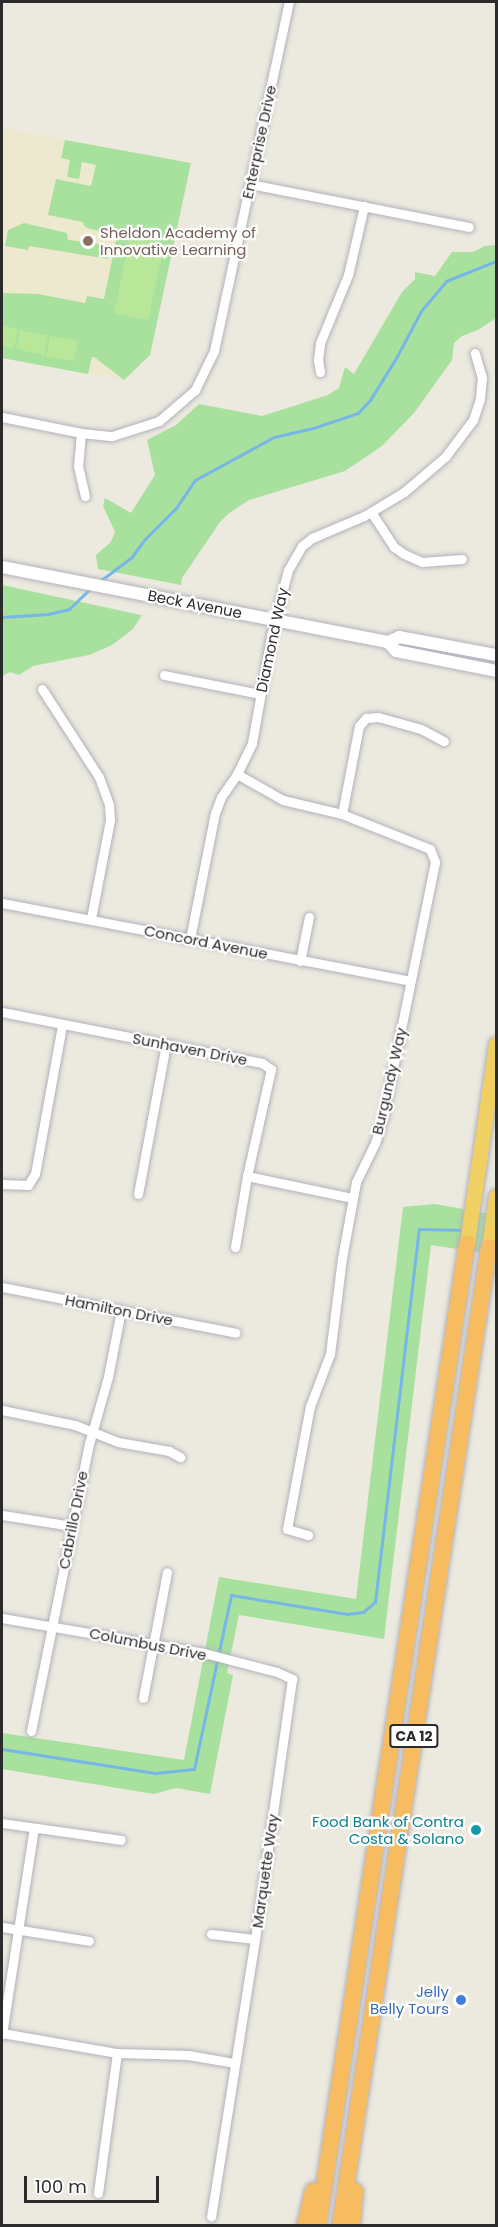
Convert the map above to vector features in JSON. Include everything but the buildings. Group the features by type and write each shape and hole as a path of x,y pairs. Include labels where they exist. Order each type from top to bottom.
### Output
{"highway":[{"name":"CA 12","path":"318,2226 496,1044"},
{"name":"CA 12","path":"340,2226 496,1196"},
{"path":"352,2226 362,2133 361,2084"},
{"path":"305,2226 318,2170 333,2124"}],"street":[{"name":"Enterprise Drive","path":"2,417 81,433 112,436 135,431 159,421 195,390 214,351 289,2"},
{"path":"250,184 469,227"},
{"path":"320,372 318,360 320,343 348,275 363,206"},
{"name":"Diamond Way","path":"190,939 215,813 221,797 237,774 252,743 275,620 288,570 302,546 326,530 371,512 404,492 445,457 473,420 480,399 482,378 475,353"},
{"path":"81,433 78,466 85,496"},
{"path":"371,512 394,547 404,554 422,562 462,560"},
{"name":"Beck Avenue","path":"2,567 388,642 399,637 496,655"},
{"name":"Beck Avenue","path":"388,642 396,651 496,672"},
{"path":"164,675 261,694"},
{"path":"42,689 99,777 109,805 106,838 91,919"},
{"path":"342,814 358,726 366,718 378,717 421,729 444,741"},
{"name":"Burgundy Way","path":"237,774 283,800 342,814 430,849 434,853 435,862 383,1118 375,1143 356,1182 352,1198 342,1258 334,1336 310,1406 287,1529 308,1535"},
{"name":"Concord Avenue","path":"2,903 411,981"},
{"path":"300,961 309,917"},
{"name":"Sunhaven Drive","path":"2,1012 62,1026 262,1063 271,1070 248,1176"},
{"path":"2,1184 28,1185 34,1174 62,1026"},
{"path":"138,1194 166,1045"},
{"path":"235,1247 248,1176 352,1198"},
{"name":"Hamilton Drive","path":"2,1287 236,1333"},
{"name":"Cabrillo Drive","path":"31,1731 91,1432 108,1377 121,1310"},
{"path":"2,1410 75,1425 118,1442 169,1451 180,1457"},
{"path":"2,1515 72,1526"},
{"path":"144,1698 167,1572"},
{"name":"Columbus Drive","path":"2,1618 204,1653 277,1672 291,1679"},
{"name":"Marquette Way","path":"211,2217 255,1939 291,1679"},
{"path":"2,1823 121,1840"},
{"path":"34,1828 2,2034 117,2053 188,2055 235,2062"},
{"path":"2,1927 89,1941"},
{"path":"211,1934 255,1939"},
{"path":"98,2193 117,2053"}],"shaded area":[{"name":"Sheldon Academy of Innovative Learning","path":"2,128 191,163 150,355 124,380 2,358"}],"green space":[{"name":"Sheldon Academy of Innovative Learning","path":"65,140 191,163 150,355 124,380 94,357 92,357 88,374 2,358 2,293 38,294 85,303 87,296 104,299 117,235 90,229 84,226 83,222 48,215 56,179 91,186 96,165 82,162 79,179 67,177 70,160 61,158"},
{"path":"24,223 67,233 68,240 110,245 108,259 29,246 28,250 5,246 8,230"},
{"path":"130,237 164,244 148,320 114,313"},
{"path":"496,245 496,318 478,330 462,336 454,343 452,360 414,413 382,446 345,471 249,500 228,514 220,522 182,578 181,585 98,569 96,555 111,542 115,532 103,506 105,498 131,513 155,475 147,440 176,425 199,404 262,416 328,395 339,388 345,367 354,374 402,292 415,279 415,272 435,276 452,252 473,252 485,246"},
{"path":"2,325 18,329 14,349 2,346"},
{"path":"20,330 48,335 44,355 16,349"},
{"path":"50,336 78,341 74,361 46,356"},
{"path":"2,585 142,615 133,629 112,645 89,655 33,666 19,675 10,672 2,676"},
{"path":"435,1204 496,1215 496,1255 431,1245 384,1639 239,1615 227,1673 233,1675 210,1794 176,1788 154,1794 2,1769 2,1733 184,1760 219,1577 356,1599 403,1207"}],"waterway":[{"path":"100,581 131,558 145,539 176,508 195,480 274,437 313,428 358,413 370,400 396,358 421,311 446,281 496,261"},
{"path":"2,617 48,614 69,609 90,589"},
{"path":"2,1749 155,1773 194,1769 231,1595 347,1614 363,1612 375,1602 419,1229 465,1230"}],"place":[{"name":"Sheldon Academy of Innovative Learning","path":"88,241"},
{"name":"Food Bank of Contra Costa & Solano","path":"476,1830"},
{"name":"Jelly Belly Tours","path":"461,2000"}]}
